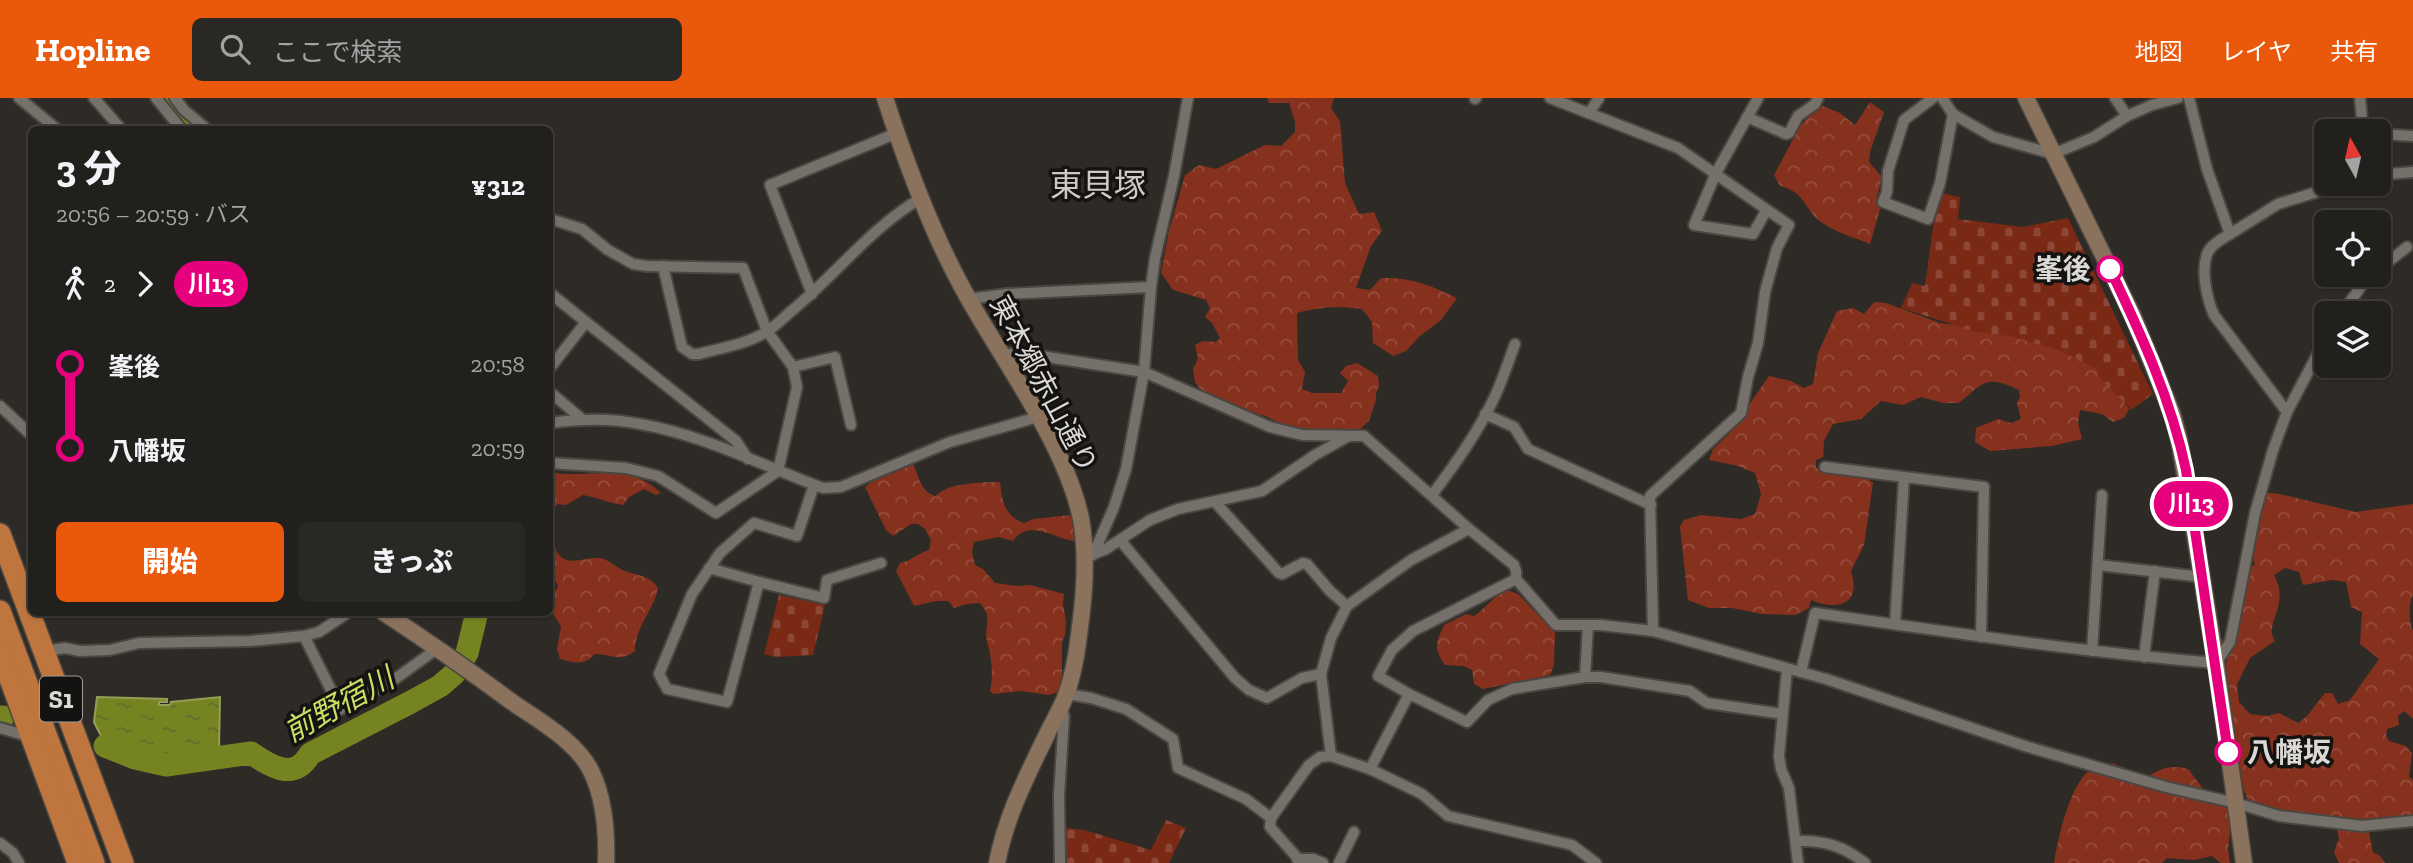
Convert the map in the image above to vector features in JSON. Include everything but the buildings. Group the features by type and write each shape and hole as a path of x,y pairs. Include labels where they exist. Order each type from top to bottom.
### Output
{"highway":[{"name":"S1","path":"0,534 28,608"},
{"path":"0,571 110,863"},
{"path":"0,611 94,863"},
{"name":"S1","path":"31,616 125,863"},
{"name":"S1","path":"0,652 78,863"}],"street":[{"path":"19,98 53,126"},
{"path":"94,98 118,126"},
{"path":"156,98 179,126"},
{"path":"175,98 184,110 203,126"},
{"name":"東本郷赤山通り","path":"885,98 920,198 939,241 968,299 1038,417 1073,492 1089,555 1074,663 1064,700 1012,808 997,863"},
{"path":"1089,555 1114,507 1126,469 1144,372 1151,287 1188,98"},
{"path":"1550,98 1678,148 1789,226 1777,248 1765,292 1758,343 1741,413 1650,496 1653,631"},
{"path":"1589,113 1599,98"},
{"path":"1758,98 1716,173 1694,225 1753,234 1766,211"},
{"path":"1746,117 1786,134 1798,116 1815,104 1818,98"},
{"path":"1933,98 1904,120 1888,171 1887,192 1883,202 1928,219 1940,183 1953,114"},
{"path":"1942,98 1953,114 1993,137 2053,154 2094,137 2127,116 2178,98"},
{"path":"2026,98 2133,316 2172,413 2186,470 2244,863"},
{"path":"2115,98 2127,116"},
{"path":"2189,98 2207,169 2230,234"},
{"path":"2360,98 2362,119"},
{"path":"812,293 770,185 897,134"},
{"path":"2391,135 2413,136"},
{"path":"2391,174 2413,173"},
{"path":"2287,412 2214,315 2209,302 2205,266 2207,253 2214,244 2278,204 2314,193"},
{"path":"663,265 682,348 699,355 745,341 767,331 812,293 896,213 920,198"},
{"path":"553,223 582,229 608,250 633,264 743,268 767,331 793,367 797,387 778,471 716,513 659,477 626,468 553,463"},
{"path":"2391,260 2407,247"},
{"path":"968,299 1007,294 1151,287"},
{"path":"553,295 736,441 748,459"},
{"path":"553,364 586,322"},
{"path":"1432,495 1455,464 1496,394 1515,344"},
{"path":"1001,354 1028,354 1144,372 1270,427 1302,435 1364,436 1514,565 1516,579 1556,625 1653,631 1801,672 2028,747 2279,816 2362,826 2413,821"},
{"path":"793,367 835,357 850,425"},
{"path":"2216,663 2230,642 2255,513 2273,450 2287,412 2314,361"},
{"path":"553,395 582,419"},
{"path":"0,406 28,432"},
{"path":"1485,414 1514,426 1528,449 1651,505"},
{"path":"553,423 582,419 653,426 696,438 823,488 841,487 950,442 1038,417"},
{"path":"1089,555 1120,540 1150,520 1178,509 1262,491 1349,435"},
{"path":"1825,467 1984,487 1981,637"},
{"path":"1895,624 1903,478"},
{"path":"759,582 727,702 667,689 659,674 692,594 709,568 720,553 754,523 797,536 814,485"},
{"path":"2092,651 2102,495"},
{"path":"1215,502 1279,573 1303,563 1307,564 1330,592 1347,606"},
{"path":"0,524 28,600"},
{"path":"1331,756 1321,674 1331,638 1347,606 1411,560 1469,529"},
{"path":"1120,540 1235,678 1249,690 1268,698 1302,678 1321,674"},
{"path":"709,568 824,598 827,580 881,563"},
{"path":"2098,565 2202,577"},
{"path":"2144,657 2155,572"},
{"path":"1516,579 1413,631 1392,650 1378,676 1467,722 1488,700 1512,689 1585,677 1601,677 1690,691 1707,703 1783,713"},
{"path":"1801,672 1815,613 2092,651 2216,663"},
{"path":"34,616 125,863"},
{"path":"46,651 65,648 80,651 110,650 138,643 250,641 304,636 319,632 343,616"},
{"path":"389,616 545,726 584,759 592,772 603,805 607,839 606,863"},
{"path":"1585,677 1588,625"},
{"path":"304,636 340,708"},
{"path":"317,722 395,679 438,648"},
{"path":"0,668 73,863"},
{"path":"1787,669 1779,756 1789,788 1798,863"},
{"path":"1370,769 1409,694"},
{"path":"1060,863 1058,830 1064,700 1091,698 1126,709 1173,738 1178,768 1246,799 1271,818"},
{"path":"0,728 24,735"},
{"path":"1323,863 1313,859 1299,861 1270,827 1271,818 1309,765 1320,757 1331,756 1370,769 1422,794 1448,816 1572,845 1596,863"},
{"path":"1339,863 1354,832"},
{"path":"1797,841 1828,842 1865,863"},
{"path":"0,844 13,853 19,863"}],"green space":[{"path":"1267,98 1334,98 1331,108 1340,121 1345,183 1359,214 1374,212 1382,231 1371,246 1356,288 1370,290 1381,278 1402,279 1429,286 1457,298 1441,320 1406,351 1393,356 1373,343 1372,322 1362,309 1329,308 1297,313 1298,360 1305,372 1302,389 1312,393 1341,393 1348,381 1340,373 1346,366 1357,363 1378,376 1376,400 1369,421 1359,430 1321,431 1288,427 1203,393 1195,382 1193,369 1198,359 1195,345 1203,341 1216,342 1220,338 1212,323 1205,317 1210,308 1206,300 1173,290 1161,273 1169,231 1185,175 1199,165 1216,169 1265,145 1281,146 1295,132 1289,103 1269,103"},
{"path":"1870,102 1884,112 1870,152 1869,162 1882,177 1876,202 1881,206 1870,244 1841,233 1817,219 1796,193 1780,186 1774,175 1800,126 1820,105 1840,113 1855,125"},
{"path":"1942,193 1960,197 1958,219 2023,227 2068,218 2153,394 2131,410 2100,378 2095,368 2061,351 2009,336 1976,332 1901,308 1912,283 1925,286 1933,227"},
{"path":"1874,302 1886,303 1940,323 2014,333 2060,348 2095,365 2129,409 2124,418 2113,422 2102,414 2080,410 2078,423 2082,439 2052,446 1990,451 1975,442 1976,428 1998,419 2011,423 2021,419 2017,403 2019,390 1992,382 1980,386 1959,403 1943,403 1921,397 1903,405 1881,401 1861,419 1833,424 1824,441 1823,457 1816,460 1816,468 1863,475 1873,483 1864,545 1851,571 1854,582 1850,598 1838,605 1811,600 1809,608 1796,615 1709,608 1688,600 1680,526 1684,520 1701,515 1741,519 1755,514 1761,494 1755,473 1738,466 1709,460 1713,449 1728,435 1769,376 1791,381 1804,388 1813,384 1818,353 1837,311 1853,308 1864,314"},
{"path":"913,464 924,488 936,496 956,486 1000,482 1005,507 1017,520 1024,523 1034,519 1070,515 1075,532 1074,541 1034,530 1019,534 1013,541 999,537 974,542 972,552 975,565 983,569 995,583 1030,585 1064,594 1066,621 1058,692 1049,695 1021,691 993,694 990,691 992,672 986,638 987,615 980,603 954,608 948,601 936,601 914,606 896,571 900,563 929,550 931,540 925,529 918,524 911,524 893,536 886,530 865,487 875,479"},
{"path":"553,472 622,474 648,483 661,493 656,495 644,489 629,497 623,505 583,495 566,505 558,504 553,508"},
{"path":"2258,492 2280,494 2356,512 2413,504 2413,595 2410,613 2413,631 2413,719 2404,711 2398,716 2399,725 2387,729 2386,736 2389,741 2406,746 2412,754 2409,777 2413,780 2413,817 2371,822 2369,833 2373,852 2385,863 2339,863 2334,852 2339,838 2337,829 2329,820 2249,803 2243,788 2226,664 2230,650 2232,596 2236,579 2255,564 2246,536 2247,519","holes":["2285,568 2299,572 2303,585 2332,580 2346,582 2351,607 2362,612 2360,644 2379,659 2350,700 2338,704 2332,693 2325,693 2298,723 2279,713 2268,716 2250,714 2239,702 2237,684 2250,658 2275,641 2272,627 2280,595 2274,575"]},
{"path":"553,539 558,553 564,558 574,561 601,558 655,584 658,588 656,596 638,634 635,651 624,657 594,654 591,658 579,662 560,659 557,649 561,626 553,613 553,596 558,586 555,580"},
{"path":"1507,590 1518,594 1555,632 1554,665 1550,675 1483,689 1474,684 1472,670 1463,666 1445,665 1437,650 1438,641 1444,625 1466,614 1474,616"},
{"path":"779,595 825,605 813,655 776,657 764,654"},
{"path":"2112,763 2148,777 2167,768 2188,769 2204,790 2224,796 2232,815 2228,849 2230,863 2221,863 2212,856 2194,860 2167,858 2162,863 2054,863 2064,819 2082,778 2096,768"},
{"path":"1166,820 1186,828 1169,863 1065,863 1062,827 1088,831 1151,850"}],"water":[{"path":"97,697 167,699 167,702 159,702 159,705 170,705 171,702 220,697 219,750 166,756 136,750 101,736 94,722"}],"waterway":[{"name":"前野宿川","path":"164,98 177,116 190,126"},
{"name":"前野宿川","path":"105,746 135,758 166,765 251,753 282,769 297,767 304,763 310,754 440,686 454,674 467,653 476,616"}],"bus line":[{"name":"川13","path":"2110,269 2146,345 2179,439 2186,470 2228,752"}],"place":[{"name":"峯後","path":"2110,269"},
{"name":"八幡坂","path":"2228,752"}],"district":[{"name":"東貝塚","path":"1098,185"}]}
